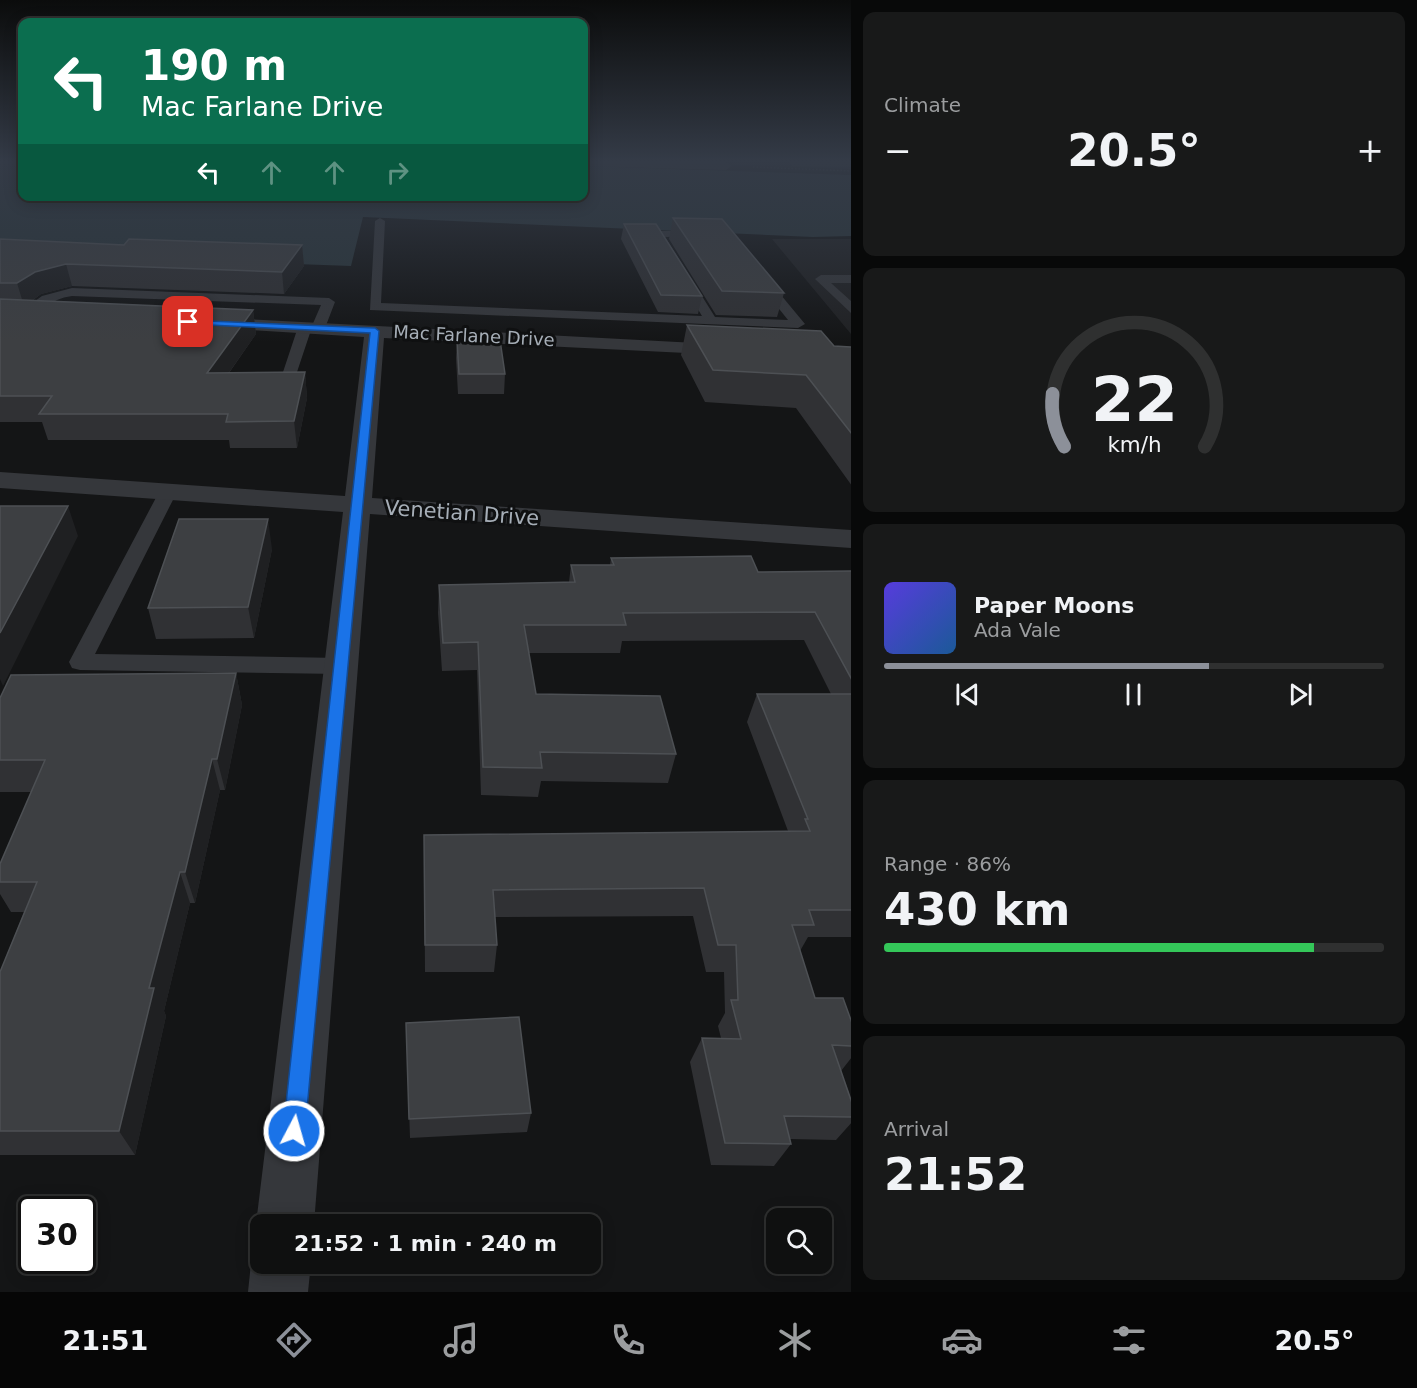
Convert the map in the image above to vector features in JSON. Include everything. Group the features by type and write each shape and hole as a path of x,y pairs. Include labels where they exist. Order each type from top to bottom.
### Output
{"street":[{"path":"0,313 59,316"},
{"name":"Mac Farlane Drive","path":"188,322 746,350"},
{"path":"286,1214 375,331"},
{"name":"Venetian Drive","path":"0,480 851,539"},
{"path":"278,1292 280,1274"}],"lane":[{"path":"380,222 374,307 646,320 798,324 753,270"},
{"path":"712,321 658,234 713,234"},
{"path":"851,279 821,279 851,309"},
{"path":"23,314 55,294 72,292 329,302 311,328 287,381"},
{"path":"464,335 479,312"},
{"path":"646,320 654,345"},
{"path":"168,492 80,662 341,666"}],"shaded area":[{"path":"0,222 362,222 351,266 0,253"},
{"path":"482,222 851,222 851,236 813,237"},
{"path":"772,239 851,239 851,334"}],"building":[{"path":"676,222 725,222 784,293 722,291"},
{"path":"624,224 656,224 702,296 661,295"},
{"path":"0,239 124,245 129,239 302,245 282,272 66,264 35,272 17,283 0,283"},
{"path":"0,299 253,310 207,373 305,372 294,421 226,422 228,414 39,414 52,396 0,396"},
{"path":"687,325 821,331 834,346 851,347 851,433 806,375 713,370"},
{"path":"457,340 500,340 505,374 459,374"},
{"path":"0,506 68,506 0,633"},
{"path":"179,519 268,519 248,607 148,608"},
{"path":"751,556 758,572 851,571 851,678 815,612 623,613 626,625 524,625 536,694 660,696 676,754 540,752 542,768 483,767 478,642 443,643 439,585 575,582 571,565 614,565 611,558"},
{"path":"236,673 217,759 212,759 185,872 180,872 149,988 154,988 119,1131 0,1131 0,972 37,882 0,882 0,864 45,760 0,760 0,698 11,675"},
{"path":"757,694 851,694 851,910 809,910 814,925 792,925 815,998 843,998 851,1020 851,1046 832,1045 851,1100 851,1117 784,1116 791,1144 725,1143 702,1038 741,1039 731,1000 738,1000 736,945 718,945 704,888 493,890 497,945 425,945 424,835 810,831 805,819 808,819"},
{"path":"519,1017 531,1113 409,1119 406,1023"}],"route":[{"path":"188,322 375,331 294,1131"}]}
